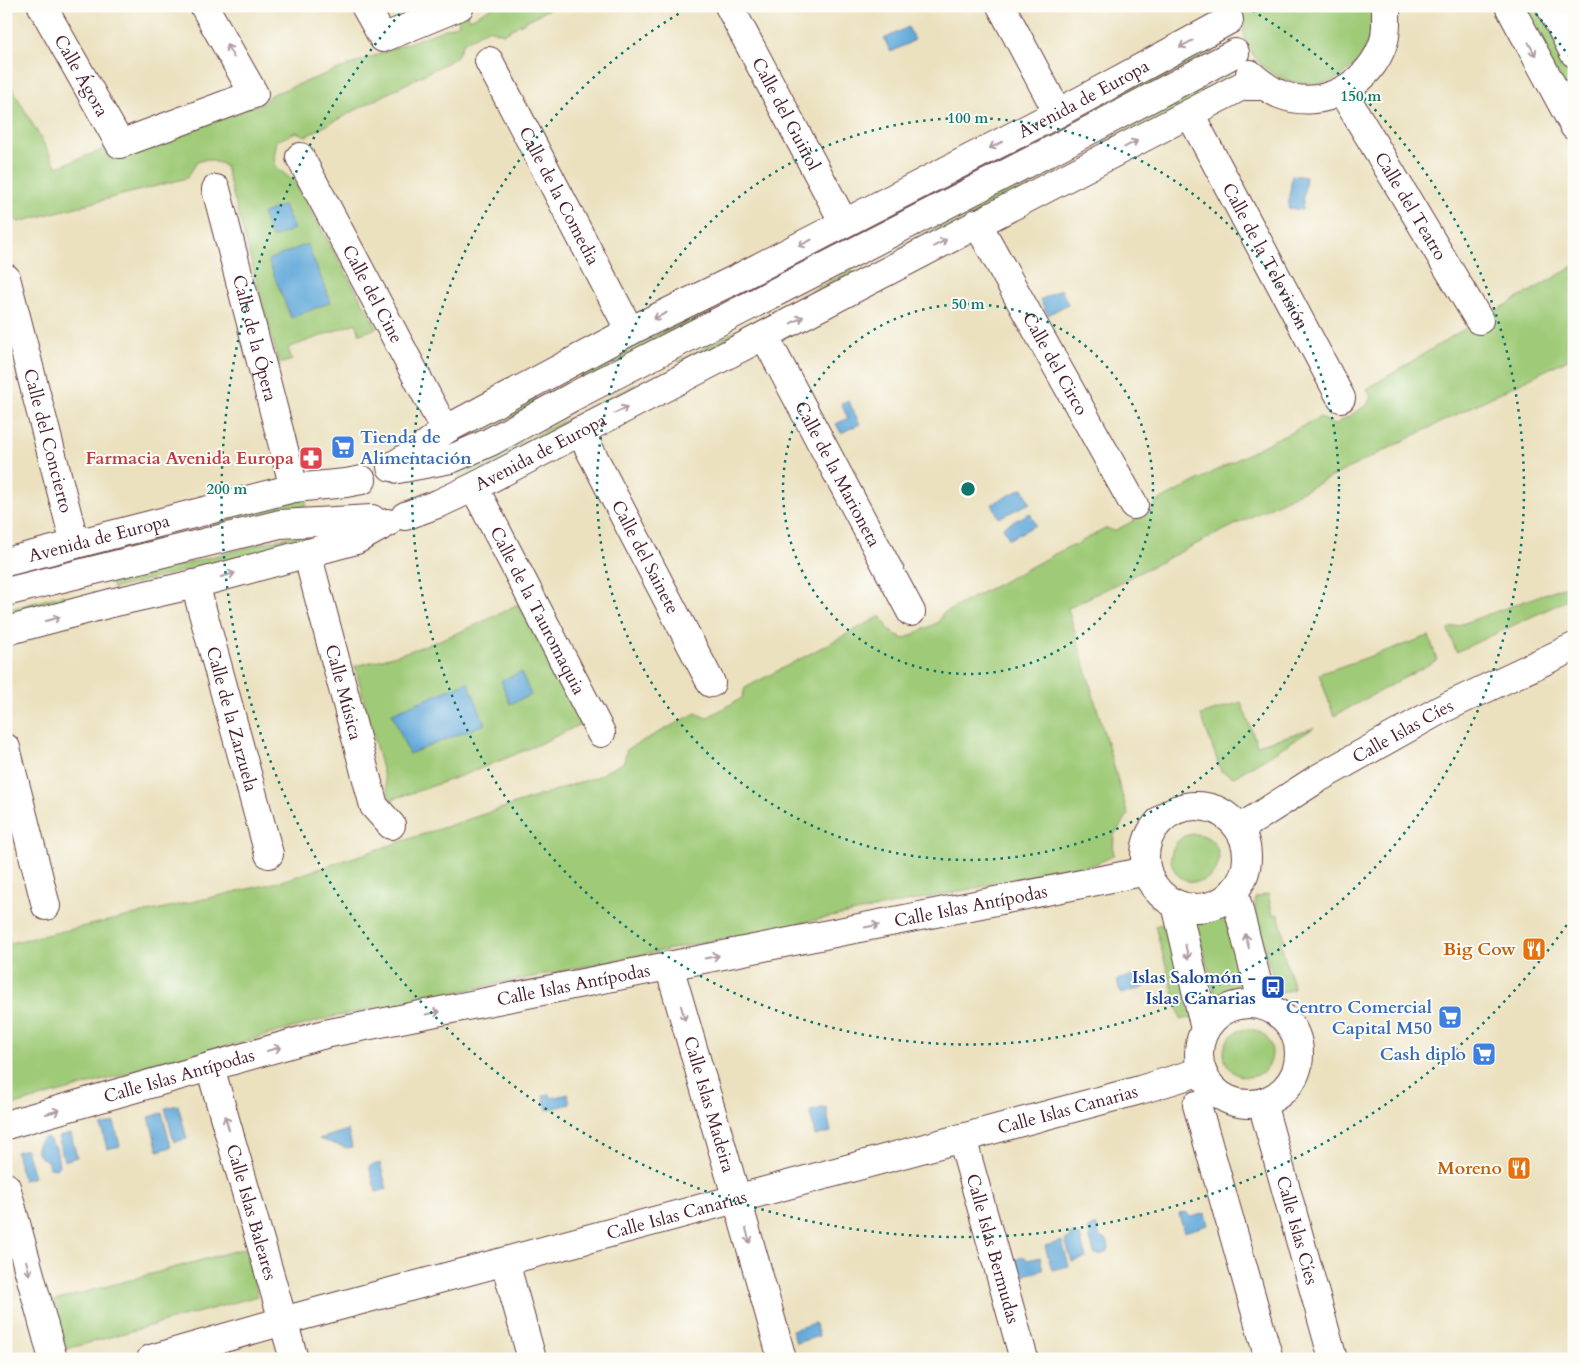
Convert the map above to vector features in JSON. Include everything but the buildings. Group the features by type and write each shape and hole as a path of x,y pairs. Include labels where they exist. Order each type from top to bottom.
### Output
{"street":[{"name":"Calle Ágora","path":"42,6 120,144 254,94 204,6"},
{"path":"365,6 383,38 460,6"},
{"name":"Calle del Guiñol","path":"729,6 844,223"},
{"path":"1001,6 1058,113"},
{"path":"1230,13 1229,27 1235,53 1250,74 1264,86 1281,95 1303,99 1324,98 1342,91 1352,86 1371,67 1384,42 1387,28 1386,6"},
{"path":"1509,6 1574,126"},
{"path":"1550,6 1574,53"},
{"name":"Avenida de Europa","path":"394,468 445,430 630,331 742,276 1058,113 1230,13"},
{"name":"Avenida de Europa","path":"394,468 451,459 490,442 574,396 1058,147 1235,53"},
{"name":"Calle de la Comedia","path":"489,61 630,331"},
{"name":"Avenida de Europa","path":"280,524 394,515 440,503 765,337 868,281 1242,86 1264,86"},
{"name":"Calle del Teatro","path":"1342,91 1479,320"},
{"name":"Calle de la Televisión","path":"1190,114 1341,398"},
{"name":"Avenida de Europa","path":"1058,147 1100,160"},
{"name":"Calle del Cine","path":"300,158 445,430"},
{"path":"936,175 984,185"},
{"name":"Calle de la Ópera","path":"216,189 294,488"},
{"name":"Calle del Circo","path":"977,224 1134,505"},
{"path":"868,281 877,240"},
{"path":"724,319 742,276"},
{"name":"Calle del Concierto","path":"6,278 75,544"},
{"name":"Calle de la Marioneta","path":"765,337 911,612"},
{"path":"635,365 674,383"},
{"name":"Avenida de Europa","path":"535,383 574,396"},
{"name":"Calle del Sainete","path":"580,431 711,683"},
{"name":"Avenida de Europa","path":"6,631 111,603 195,584 356,540 394,515 490,442"},
{"path":"383,467 394,468 405,474 412,484 414,491 394,515 365,514 358,501 361,482 374,469 383,467"},
{"name":"Avenida de Europa","path":"6,562 294,488 361,482"},
{"name":"Avenida de Europa","path":"6,592 280,524 322,507 361,482"},
{"name":"Calle de la Tauromaquia","path":"474,487 601,732"},
{"name":"Avenida de Europa","path":"170,550 192,515"},
{"name":"Calle Música","path":"307,553 374,806 391,825"},
{"name":"Avenida de Europa","path":"73,576 111,603"},
{"name":"Calle de la Zarzuela","path":"195,584 268,854"},
{"name":"Calle Islas Cíes","path":"1239,828 1317,778 1440,710 1574,647"},
{"path":"6,748 46,906"},
{"path":"1186,806 1202,806 1216,810 1233,821 1239,828 1246,847 1247,864 1234,891 1220,902 1212,906 1197,908 1176,904 1159,893 1153,886 1146,871 1144,856 1148,838 1160,820 1186,806"},
{"name":"Calle Islas Antípodas","path":"6,1125 325,1034 1146,871"},
{"path":"1234,891 1263,1005"},
{"path":"1176,904 1206,1029"},
{"name":"Calle Islas Madeira","path":"669,966 746,1228 782,1359"},
{"path":"1245,1004 1263,1005 1276,1011 1291,1025 1298,1043 1298,1068 1291,1083 1274,1098 1262,1103 1237,1103 1223,1097 1206,1081 1202,1071 1199,1052 1200,1043 1213,1018 1229,1007 1245,1004"},
{"name":"Calle Islas Baleares","path":"210,1067 294,1359"},
{"name":"Calle Islas Canarias","path":"151,1359 284,1321 1140,1090 1202,1071"},
{"name":"Calle Islas Cíes","path":"1262,1103 1334,1359"},
{"path":"1197,1105 1269,1359"},
{"name":"Calle Islas Bermudas","path":"962,1138 1024,1359"},
{"path":"6,1187 54,1359"},
{"path":"505,1262 532,1359"}],"green space":[{"path":"495,6 554,6 503,34 488,29 463,43 457,57 450,61 306,136 296,132 277,141 274,157 276,166 295,182 377,328 360,334 356,323 288,348 292,360 279,364 225,165 207,159 197,162 187,178 19,222 6,213 6,77 57,167 110,147 264,103 270,95 459,24 457,16 466,12 470,19"},
{"path":"1244,6 1371,6 1371,32 1366,47 1351,68 1332,81 1310,84 1288,80 1268,70 1252,53 1243,32"},
{"path":"1517,6 1538,6 1574,76 1574,108"},
{"path":"1210,46 1214,52 985,172 983,166"},
{"path":"1230,75 1233,81 1105,147 1103,141"},
{"path":"1056,165 1059,171 901,253 898,247"},
{"path":"938,188 941,194 756,290 753,284"},
{"path":"1574,266 1574,356 1068,608 1128,815 1114,835 1113,856 1095,864 333,1017 6,1107 6,944 279,882 596,777 624,762 627,749 696,713 706,718 742,698 745,688 881,616 889,630 903,639 939,622 942,614 1070,546 1107,528 1114,531 1152,511 1155,503 1283,435 1320,417 1334,425 1367,405 1371,397 1367,389 1456,334"},
{"path":"852,270 855,276 682,367 679,361"},
{"path":"709,307 712,313 583,381 579,375"},
{"path":"636,384 639,390 461,482 458,475"},
{"path":"535,397 538,404 447,452 443,445"},
{"path":"305,498 307,505 209,530 207,523"},
{"path":"318,529 320,536 113,589 111,583"},
{"path":"157,537 158,543 6,582 6,575"},
{"path":"1574,583 1574,597 1456,652 1448,629"},
{"path":"63,595 64,602 6,617 6,610"},
{"path":"518,604 581,724 487,766 390,800 355,666 397,655 438,641 479,624"},
{"path":"1429,636 1437,660 1334,716 1319,674"},
{"path":"1241,702 1257,745 1314,728 1234,777 1221,771 1201,715"},
{"path":"1190,834 1200,834 1212,841 1219,853 1219,863 1212,875 1200,882 1190,882 1182,878 1175,871 1171,863 1171,853 1175,845 1182,838"},
{"path":"1268,894 1273,915 1278,914 1285,940 1280,941 1294,989 1279,993 1263,946 1255,908 1255,898"},
{"path":"1223,908 1248,995 1233,998 1218,1005 1194,916"},
{"path":"1169,922 1194,1017 1181,1020 1155,926"},
{"path":"1243,1029 1253,1029 1265,1036 1272,1048 1272,1058 1265,1070 1253,1077 1243,1077 1235,1073 1228,1066 1224,1058 1224,1048 1228,1040 1235,1033"},
{"path":"245,1248 258,1296 63,1350 50,1302"}],"water":[{"path":"908,27 915,40 891,52 884,39"},
{"path":"1292,175 1306,177 1302,210 1288,208"},
{"path":"284,205 294,229 272,238 262,214"},
{"path":"307,244 331,302 291,318 268,260"},
{"path":"1061,289 1068,304 1048,315 1040,300"},
{"path":"848,400 860,424 841,433 836,424 848,418 841,404"},
{"path":"1023,488 1030,503 999,518 992,504"},
{"path":"1030,513 1036,525 1009,539 1003,527"},
{"path":"521,672 531,695 510,704 501,681"},
{"path":"468,682 485,724 409,754 392,713"},
{"path":"1141,973 1145,987 1121,994 1117,980"},
{"path":"550,1094 551,1098 568,1094 570,1104 547,1110 543,1095"},
{"path":"178,1105 187,1139 174,1142 165,1108"},
{"path":"826,1107 831,1132 815,1136 810,1111"},
{"path":"162,1113 171,1147 158,1151 149,1117"},
{"path":"114,1122 120,1146 107,1149 101,1126"},
{"path":"348,1130 352,1147 347,1148 319,1139"},
{"path":"71,1134 77,1157 64,1161 58,1137"},
{"path":"43,1138 48,1138 56,1148 59,1165 56,1169 49,1168 47,1161 38,1155 37,1147"},
{"path":"26,1149 34,1177 23,1180 16,1152"},
{"path":"380,1163 387,1189 376,1192 369,1166"},
{"path":"1186,1212 1191,1217 1205,1213 1208,1225 1184,1232 1179,1214"},
{"path":"1093,1226 1097,1226 1100,1237 1108,1242 1109,1249 1106,1253 1099,1255 1094,1253 1088,1230"},
{"path":"1071,1234 1080,1236 1086,1258 1072,1262 1065,1240"},
{"path":"1062,1241 1069,1266 1052,1270 1045,1246"},
{"path":"1023,1256 1028,1260 1040,1257 1043,1270 1020,1276 1016,1260"},
{"path":"815,1323 819,1336 796,1343 792,1330"}],"place":[{"name":"Tienda de Alimentación","path":"343,447"},
{"name":"Farmacia Avenida Europa","path":"311,458"},
{"name":"Big Cow","path":"1534,949"},
{"name":"Islas Salomón - Islas Canarias","path":"1273,987"},
{"name":"Centro Comercial Capital M50","path":"1450,1017"},
{"name":"Cash diplo","path":"1484,1054"},
{"name":"Moreno","path":"1519,1168"}]}
